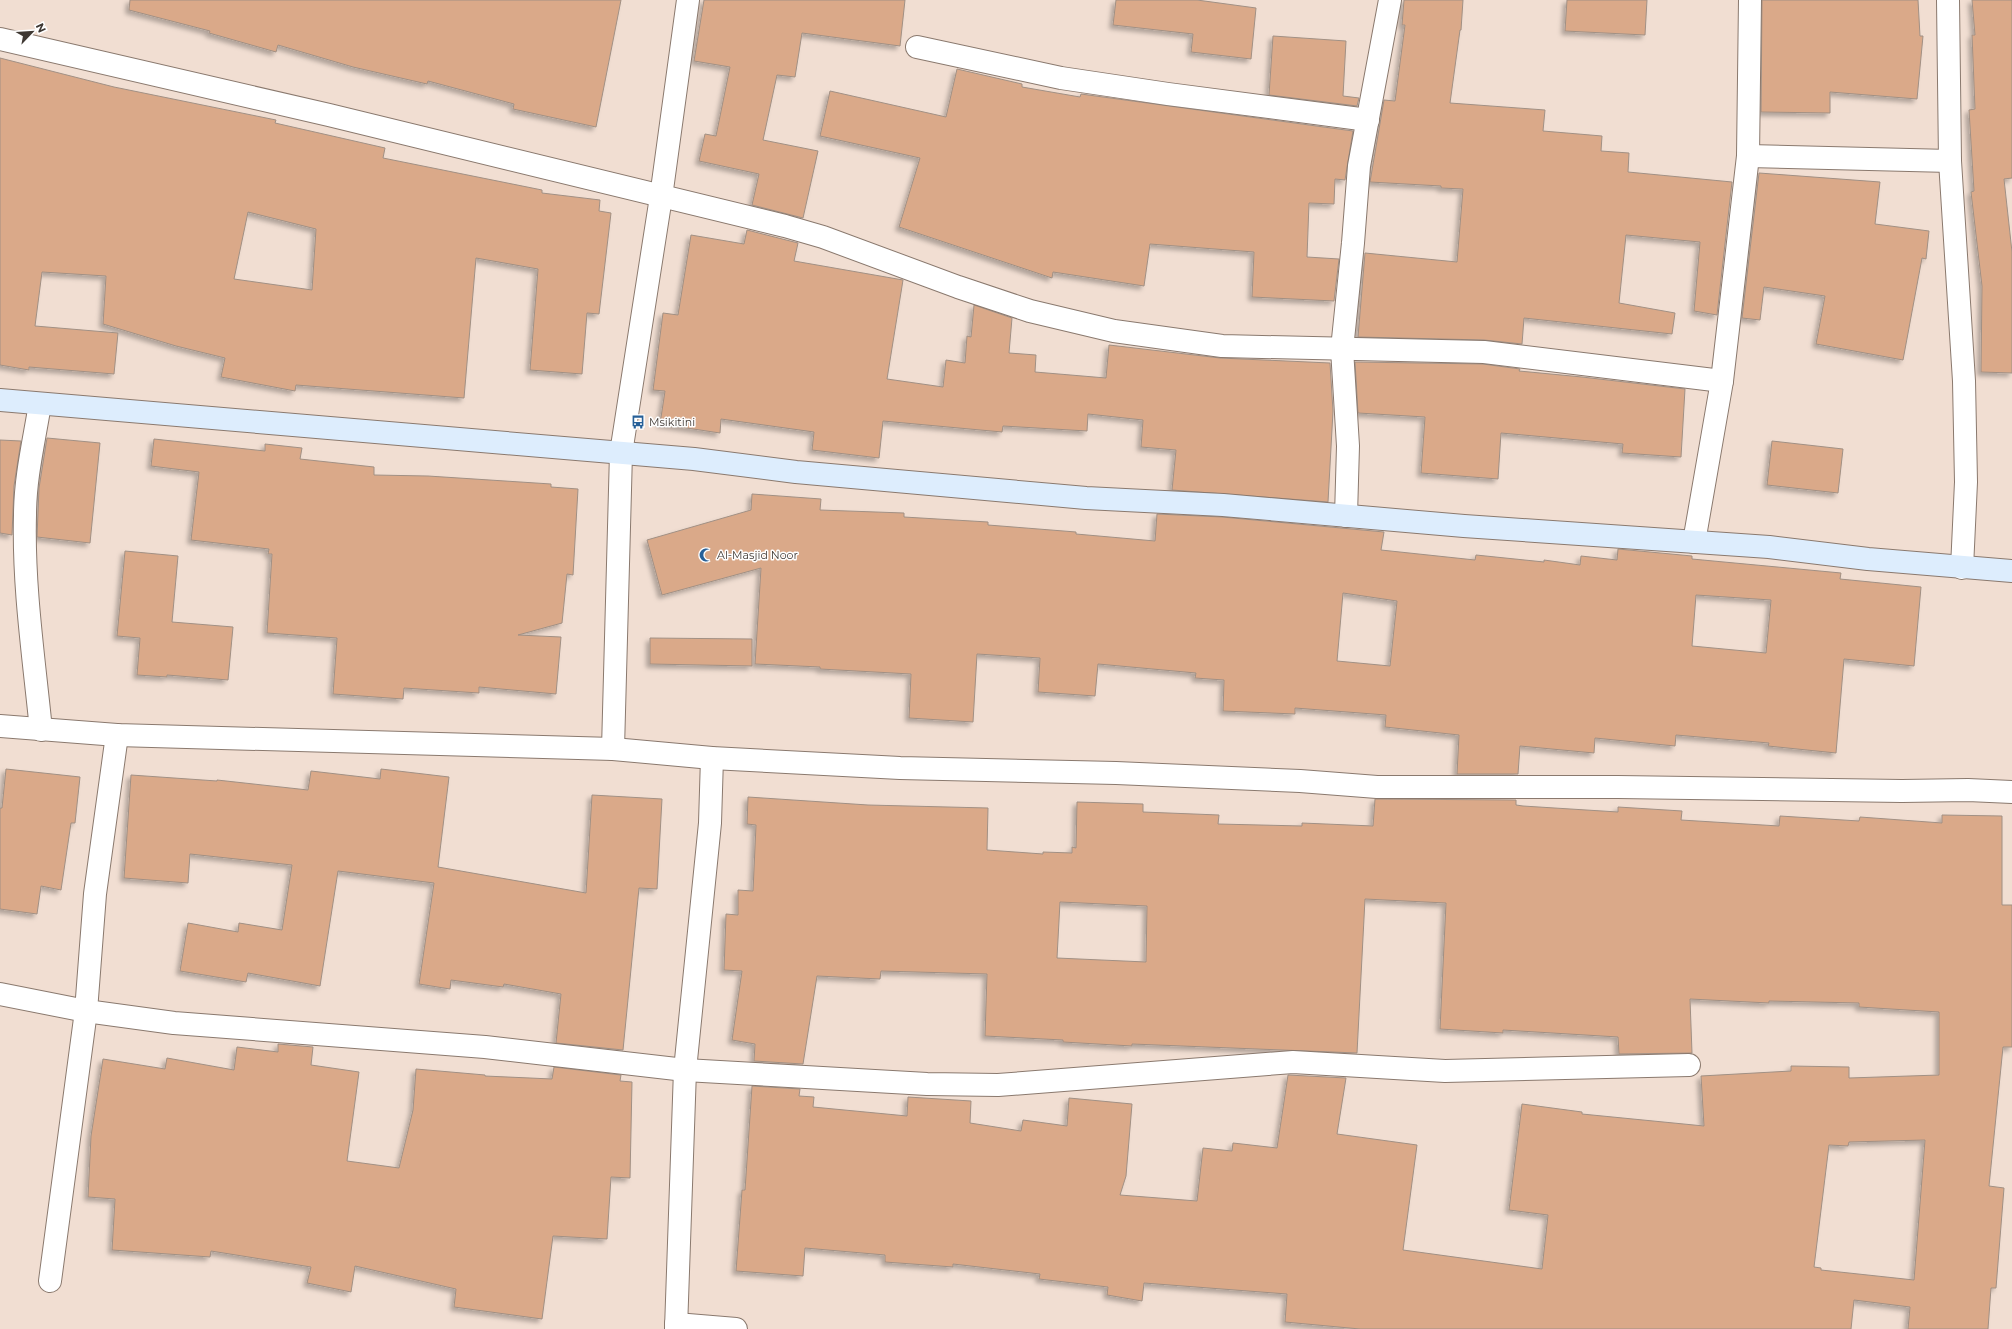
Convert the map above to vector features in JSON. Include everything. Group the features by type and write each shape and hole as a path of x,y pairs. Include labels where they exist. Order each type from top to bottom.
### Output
{"street":[{"path":"613,749 621,453 661,197 688,0"},
{"path":"1346,516 1348,446 1342,349 1353,243 1356,191 1390,0"},
{"path":"1694,542 1722,381 1748,156 1750,0"},
{"path":"1948,0 1950,161 1964,381 1966,482 1962,568"},
{"path":"0,39 329,115 661,197 738,214 823,237 958,287 1030,311 1114,331 1222,346 1484,352 1722,381"},
{"path":"917,47 1062,78 1168,94 1368,120"},
{"path":"1748,156 1950,161"},
{"path":"0,400 621,453 1086,498 1223,506 1464,526 1769,547 1868,559 2012,571"},
{"path":"40,404 29,467 25,515 27,592 41,730"},
{"path":"0,726 117,735 613,749 712,758 900,768 1116,773 1292,780 1377,787 1618,787 1894,791 1968,790 2012,792"},
{"path":"50,1281 86,1011 95,894 117,735"},
{"path":"712,758 710,823 685,1070 676,1327 736,1329"},
{"path":"0,994 86,1011 174,1023 485,1047 685,1070 927,1084 998,1085 1293,1062 1445,1071 1689,1065"}],"building":[{"path":"130,0 621,0 596,127 513,109 514,104 428,81 427,84 353,67 278,45 276,52 209,33 210,31 129,10"},
{"path":"704,0 905,0 900,46 802,33 795,77 777,75 763,140 818,151 803,218 752,205 759,174 699,161 705,134 716,136 730,67 694,61"},
{"path":"1116,0 1197,0 1256,8 1251,59 1191,52 1193,34 1113,25"},
{"path":"1404,0 1463,0 1461,30 1450,103 1545,110 1543,131 1602,136 1601,151 1629,153 1628,172 1732,182 1717,315 1694,311 1700,242 1626,235 1619,303 1675,313 1672,334 1524,318 1522,344 1484,340 1358,337 1365,253 1457,262 1463,189 1441,188 1441,186 1370,182 1384,100 1395,101 1405,25 1402,25"},
{"path":"1567,0 1647,0 1645,35 1565,31"},
{"path":"1762,0 1918,0 1920,36 1923,36 1917,99 1830,92 1830,113 1761,112"},
{"path":"1972,0 2012,0 2012,178 2004,179 2012,252 2012,373 1981,372 1982,286 1971,192 1974,191 1969,110 1975,109 1972,35 1975,35"},
{"path":"1273,36 1346,41 1343,96 1359,98 1357,106 1269,95"},
{"path":"0,58 114,87 276,120 275,123 385,148 383,158 542,190 542,193 600,200 599,211 611,213 599,314 587,313 582,374 530,370 538,269 476,258 464,398 296,385 295,391 221,377 225,358 176,346 103,324 106,276 42,272 35,326 118,333 114,374 29,367 29,370 0,365","holes":["248,212 316,229 312,290 234,279"]},
{"path":"957,69 1022,84 1022,87 1080,97 1081,94 1353,131 1345,180 1335,179 1334,204 1309,203 1307,257 1339,259 1334,301 1252,297 1254,252 1150,244 1144,286 1053,272 1052,278 899,227 920,158 820,136 830,91 946,117"},
{"path":"1759,173 1880,182 1875,224 1929,231 1926,259 1922,258 1903,360 1816,344 1825,296 1764,287 1760,320 1742,318"},
{"path":"747,230 798,243 794,261 903,280 887,379 943,387 946,360 965,363 967,336 971,337 974,305 1012,318 1009,353 1036,355 1035,372 1106,378 1109,345 1220,358 1330,363 1333,411 1328,502 1172,490 1176,450 1141,447 1143,420 1088,414 1087,431 1003,426 1002,432 883,421 879,458 812,450 814,432 721,419 720,433 660,424 665,391 653,390 663,313 678,315 691,235 744,244"},
{"path":"1355,362 1483,364 1520,369 1519,371 1685,389 1681,457 1622,453 1623,444 1501,433 1498,479 1421,473 1425,417 1358,413"},
{"path":"47,438 100,443 90,543 37,537 39,488"},
{"path":"154,439 265,451 265,444 302,448 300,459 374,467 374,475 428,476 551,484 551,487 578,489 573,575 567,574 562,623 518,635 561,637 556,694 479,687 479,693 404,688 403,699 333,694 337,638 267,633 272,554 268,554 269,549 191,540 199,472 151,466"},
{"path":"0,440 21,441 14,486 12,535 0,533"},
{"path":"1772,441 1843,449 1838,493 1767,485"},
{"path":"752,494 821,499 820,510 904,513 904,517 988,522 988,525 1076,532 1076,534 1155,541 1157,514 1222,517 1384,532 1381,550 1475,560 1476,555 1544,562 1544,560 1580,565 1581,556 1617,560 1618,549 1692,556 1692,559 1841,573 1840,579 1921,587 1914,666 1844,659 1836,753 1768,746 1769,743 1676,735 1675,746 1595,738 1594,753 1520,746 1518,774 1457,774 1459,735 1385,727 1386,715 1295,708 1295,714 1223,711 1224,680 1195,678 1196,673 1098,664 1095,696 1038,692 1040,658 977,654 973,722 909,718 911,674 755,664 761,568 662,595 647,540 751,510","holes":["1343,593 1397,601 1390,666 1337,661","1696,595 1771,600 1766,653 1692,646"]},
{"path":"125,551 178,556 172,622 233,627 228,680 167,675 167,677 137,675 140,638 117,636"},
{"path":"650,638 752,639 752,666 650,664"},
{"path":"6,769 80,777 75,823 71,823 61,890 41,886 37,914 0,909 0,808 2,808"},
{"path":"381,769 449,777 438,867 586,893 592,795 662,799 657,889 639,888 623,1050 556,1043 561,994 504,984 503,987 451,980 450,989 419,984 434,883 338,871 320,986 248,973 246,982 180,971 188,923 238,932 239,923 282,930 292,865 190,854 188,883 124,878 131,775 217,780 308,790 311,771 380,779"},
{"path":"748,797 868,805 988,808 987,850 1043,854 1043,852 1072,853 1072,847 1076,848 1077,802 1143,804 1143,812 1219,815 1218,824 1302,826 1302,823 1373,826 1375,799 1516,800 1516,805 1523,806 1618,812 1618,807 1682,811 1681,820 1779,826 1780,816 1859,821 1860,817 1942,823 1942,815 2002,816 2002,905 2012,905 2012,1047 2003,1047 1989,1186 2004,1188 1996,1288 1991,1288 1988,1329 1908,1329 1910,1307 1854,1300 1851,1329 1360,1329 1285,1322 1287,1294 1144,1283 1142,1301 1107,1295 1108,1287 1039,1279 1040,1274 953,1264 953,1267 885,1262 885,1255 805,1248 803,1276 736,1271 742,1190 745,1190 752,1086 800,1089 799,1096 814,1097 813,1107 907,1116 908,1097 971,1101 970,1123 1021,1131 1023,1120 1067,1126 1069,1098 1132,1104 1126,1176 1120,1195 1197,1201 1203,1148 1232,1151 1233,1143 1277,1148 1288,1075 1346,1078 1337,1134 1417,1145 1403,1250 1542,1269 1548,1215 1509,1210 1522,1104 1582,1112 1582,1114 1704,1126 1701,1076 1791,1071 1791,1066 1849,1067 1849,1078 1939,1075 1939,1012 1859,1007 1859,1003 1769,1001 1769,1003 1690,999 1692,1053 1619,1054 1618,1037 1503,1030 1503,1033 1440,1029 1446,903 1365,899 1357,1053 1132,1044 1132,1046 1063,1042 1063,1040 985,1036 987,974 881,971 880,979 817,976 803,1064 754,1061 755,1044 732,1040 742,971 724,970 726,914 738,915 738,890 753,891 756,825 747,824","holes":["1060,902 1147,906 1146,962 1057,958","1925,1140 1914,1280 1821,1270 1821,1268 1814,1267 1829,1145 1848,1146 1849,1142"]},
{"path":"278,1044 313,1047 311,1065 359,1072 347,1161 399,1168 413,1110 416,1069 485,1076 552,1079 554,1067 621,1075 620,1081 632,1082 630,1178 611,1177 607,1239 553,1236 542,1319 454,1307 456,1289 355,1266 351,1292 307,1283 311,1267 211,1251 210,1257 112,1250 115,1199 88,1197 91,1136 103,1059 165,1069 167,1058 234,1070 237,1047 278,1052"}],"place":[{"name":"Msikitini","path":"638,422"},
{"name":"Al-Masjid Noor","path":"706,555"}]}
